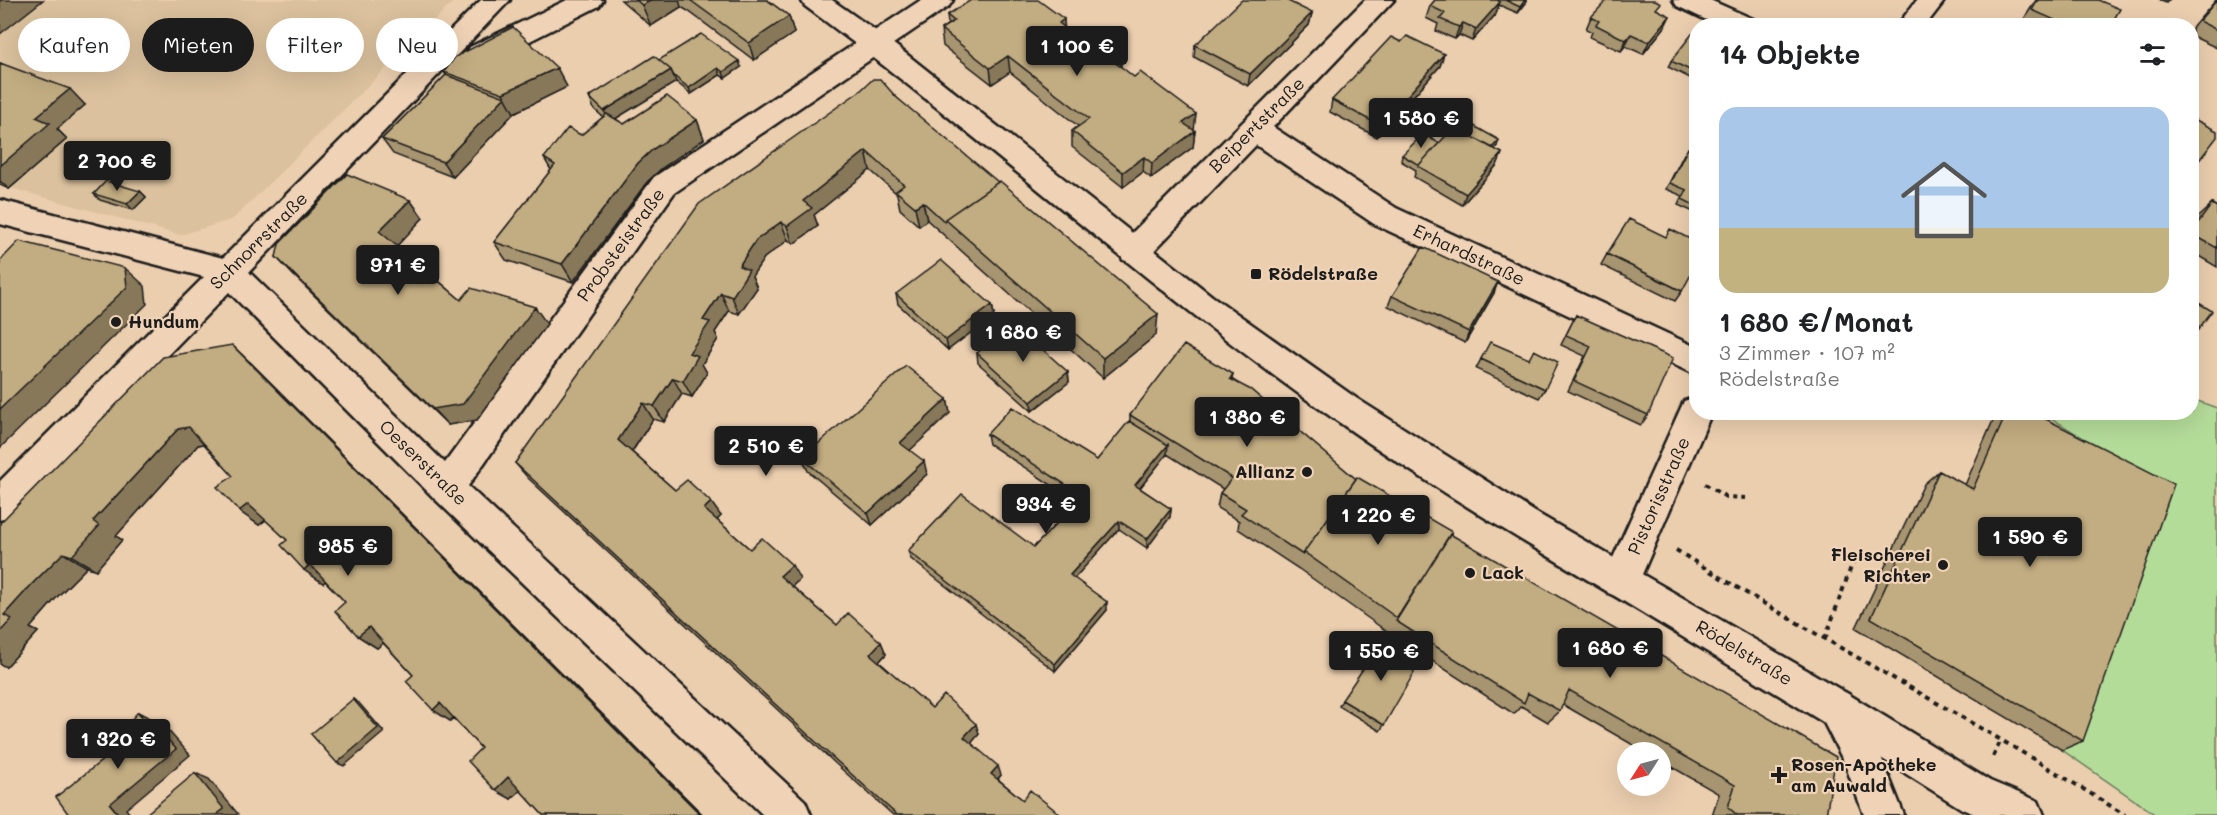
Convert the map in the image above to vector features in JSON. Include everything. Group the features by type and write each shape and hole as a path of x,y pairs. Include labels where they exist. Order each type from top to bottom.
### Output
{"street":[{"name":"Schnorrstraße","path":"0,504 496,0"},
{"name":"Schnorrstraße","path":"418,81 503,44 590,0"},
{"name":"Rödelstraße","path":"814,0 876,45 1240,335 1344,408 1523,523 1835,707 1988,809 2024,815"},
{"name":"Probsteistraße","path":"447,488 664,185 940,0"},
{"name":"Beipertstraße","path":"1134,251 1381,0"},
{"path":"1686,0 1726,18"},
{"path":"1917,18 1932,0"},
{"name":"Erhardstraße","path":"1254,128 1385,216 1689,359"},
{"path":"0,212 228,271"},
{"name":"Oeserstraße","path":"228,271 447,488 791,815"},
{"name":"Pistorisstraße","path":"1621,581 1692,420"},
{"path":"1835,707 1860,753 1884,815"}],"path":[{"path":"1673,466 1726,497 1746,498"},
{"path":"1825,639 1855,556"},
{"path":"1689,557 2125,815"},
{"path":"1995,754 2001,740"}],"shaded area":[{"path":"43,0 455,0 437,18 376,18 376,72 382,72 233,219 180,235 7,187 0,113 0,34 18,20 18,72 130,72 130,18 20,18"}],"green space":[{"path":"2199,402 2217,408 2217,815 2156,815 2062,750 2154,497 2094,445 2054,420 2199,420"}],"building":[{"path":"636,0 652,0 642,5"},
{"path":"690,0 767,0 789,16 749,43"},
{"path":"971,0 1038,0 1064,19 1059,23 1078,38 1088,32 1121,57 1114,62 1134,77 1140,72 1196,114 1183,123 1195,131 1152,163 1144,157 1123,172 1072,131 1089,119 1008,56 990,68 941,29 954,21 947,15"},
{"path":"1242,0 1286,0 1312,13 1250,74 1195,45"},
{"path":"1435,0 1497,0 1500,2 1476,29 1463,23 1459,27 1440,19 1445,13 1430,6"},
{"path":"1505,0 1525,0 1520,7"},
{"path":"1607,0 1655,0 1661,3 1656,9 1670,16 1649,42 1631,34 1626,40 1596,25 1599,21 1591,17"},
{"path":"2038,0 2098,0 2120,9 2115,18 2050,18 2032,10"},
{"path":"2217,0 2217,30 2199,21"},
{"path":"513,27 557,68 503,93 444,72 458,72 458,55"},
{"path":"701,34 739,61 723,72 718,68 689,88 659,60"},
{"path":"1407,36 1444,54 1381,126 1332,100 1391,37 1401,42"},
{"path":"1689,38 1689,70 1671,61"},
{"path":"654,56 671,70 604,111 589,97"},
{"path":"0,63 18,70 18,72 24,72 70,89 36,117 50,123 0,166"},
{"path":"446,75 505,97 443,162 382,139"},
{"path":"873,79 880,79 896,97 998,182 945,219 945,222 923,202 915,207 896,191 904,185 866,151 803,201 812,208 787,226 781,222 756,240 739,266 749,270 732,297 721,293 703,320 710,322 689,353 698,356 683,381 673,378 654,406 643,403 618,440 675,490 687,480 711,502 704,509 750,549 762,538 792,565 780,576 837,625 848,613 881,642 870,654 932,708 944,695 976,724 964,737 998,766 991,774 1023,800 1030,790 1061,815 897,815 515,463 699,204 860,91"},
{"path":"667,96 697,120 653,149 638,163 562,264 494,242 555,165 544,158 568,128 581,135 607,114 624,124"},
{"path":"2199,122 2217,131 2217,137 2199,160"},
{"path":"1474,126 1499,140 1492,148 1467,134"},
{"path":"1454,127 1502,153 1466,194 1418,166"},
{"path":"1423,134 1439,143 1419,165 1402,155"},
{"path":"1689,148 1689,202 1682,199 1687,190 1670,183"},
{"path":"347,174 410,200 379,231 461,300 471,288 535,307 463,404 433,409 276,257 279,244"},
{"path":"106,181 140,191 127,204 94,194"},
{"path":"1000,181 1158,314 1103,358 945,219"},
{"path":"2212,204 2217,207 2217,248 2199,238 2199,222"},
{"path":"1629,219 1666,237 1670,229 1689,238 1689,278 1682,291 1607,254"},
{"path":"19,241 125,268 127,287 0,409 0,261"},
{"path":"1423,247 1498,282 1469,332 1392,296"},
{"path":"941,260 992,305 946,340 896,294"},
{"path":"2199,303 2212,311 2199,329"},
{"path":"1576,315 1673,358 1648,415 1574,381 1591,346 1566,335"},
{"path":"1014,324 1068,372 1031,402 977,353"},
{"path":"1490,342 1529,359 1534,350 1558,362 1545,389 1481,359"},
{"path":"232,345 701,815 543,815 508,777 495,790 468,761 481,748 440,703 433,710 406,681 413,675 369,627 358,636 335,611 345,602 310,564 304,570 281,545 287,540 248,504 239,511 217,487 233,476 189,427 178,429 93,521 99,526 72,556 63,553 32,584 4,615 12,619 0,632 0,523 163,357"},
{"path":"1184,345 1233,374 1230,379 1251,390 1356,479 1303,555 1241,514 1246,509 1220,493 1232,478 1130,415"},
{"path":"906,366 947,399 900,443 924,461 868,513 802,458"},
{"path":"1012,407 1097,460 1129,421 1168,445 1135,485 1171,509 1147,539 1119,521 1070,575 1107,602 1055,664 908,551 962,494 1034,547 1083,496 987,434"},
{"path":"2003,420 2048,420 2174,484 2083,741 1871,618 1939,471 1973,489"},
{"path":"1357,477 1452,532 1397,618 1304,552"},
{"path":"1450,534 1836,757 1826,815 1737,815 1728,807 1735,785 1671,748 1671,742 1660,742 1569,690 1560,711 1528,693 1524,703 1396,621"},
{"path":"1383,639 1410,655 1414,673 1384,725 1342,700"},
{"path":"353,699 378,728 337,763 311,734"},
{"path":"138,712 147,724 151,721 176,749 110,804 119,815 69,815 56,797 119,747 114,740"},
{"path":"195,773 224,809 216,815 145,815"}],"place":[{"name":"Rödelstraße","path":"1256,274"},
{"name":"Hundum","path":"116,322"},
{"name":"Allianz","path":"1307,472"},
{"name":"Fleischerei Richter","path":"1943,565"},
{"name":"Lack","path":"1470,573"},
{"name":"Rosen-Apotheke am Auwald","path":"1779,775"}]}
